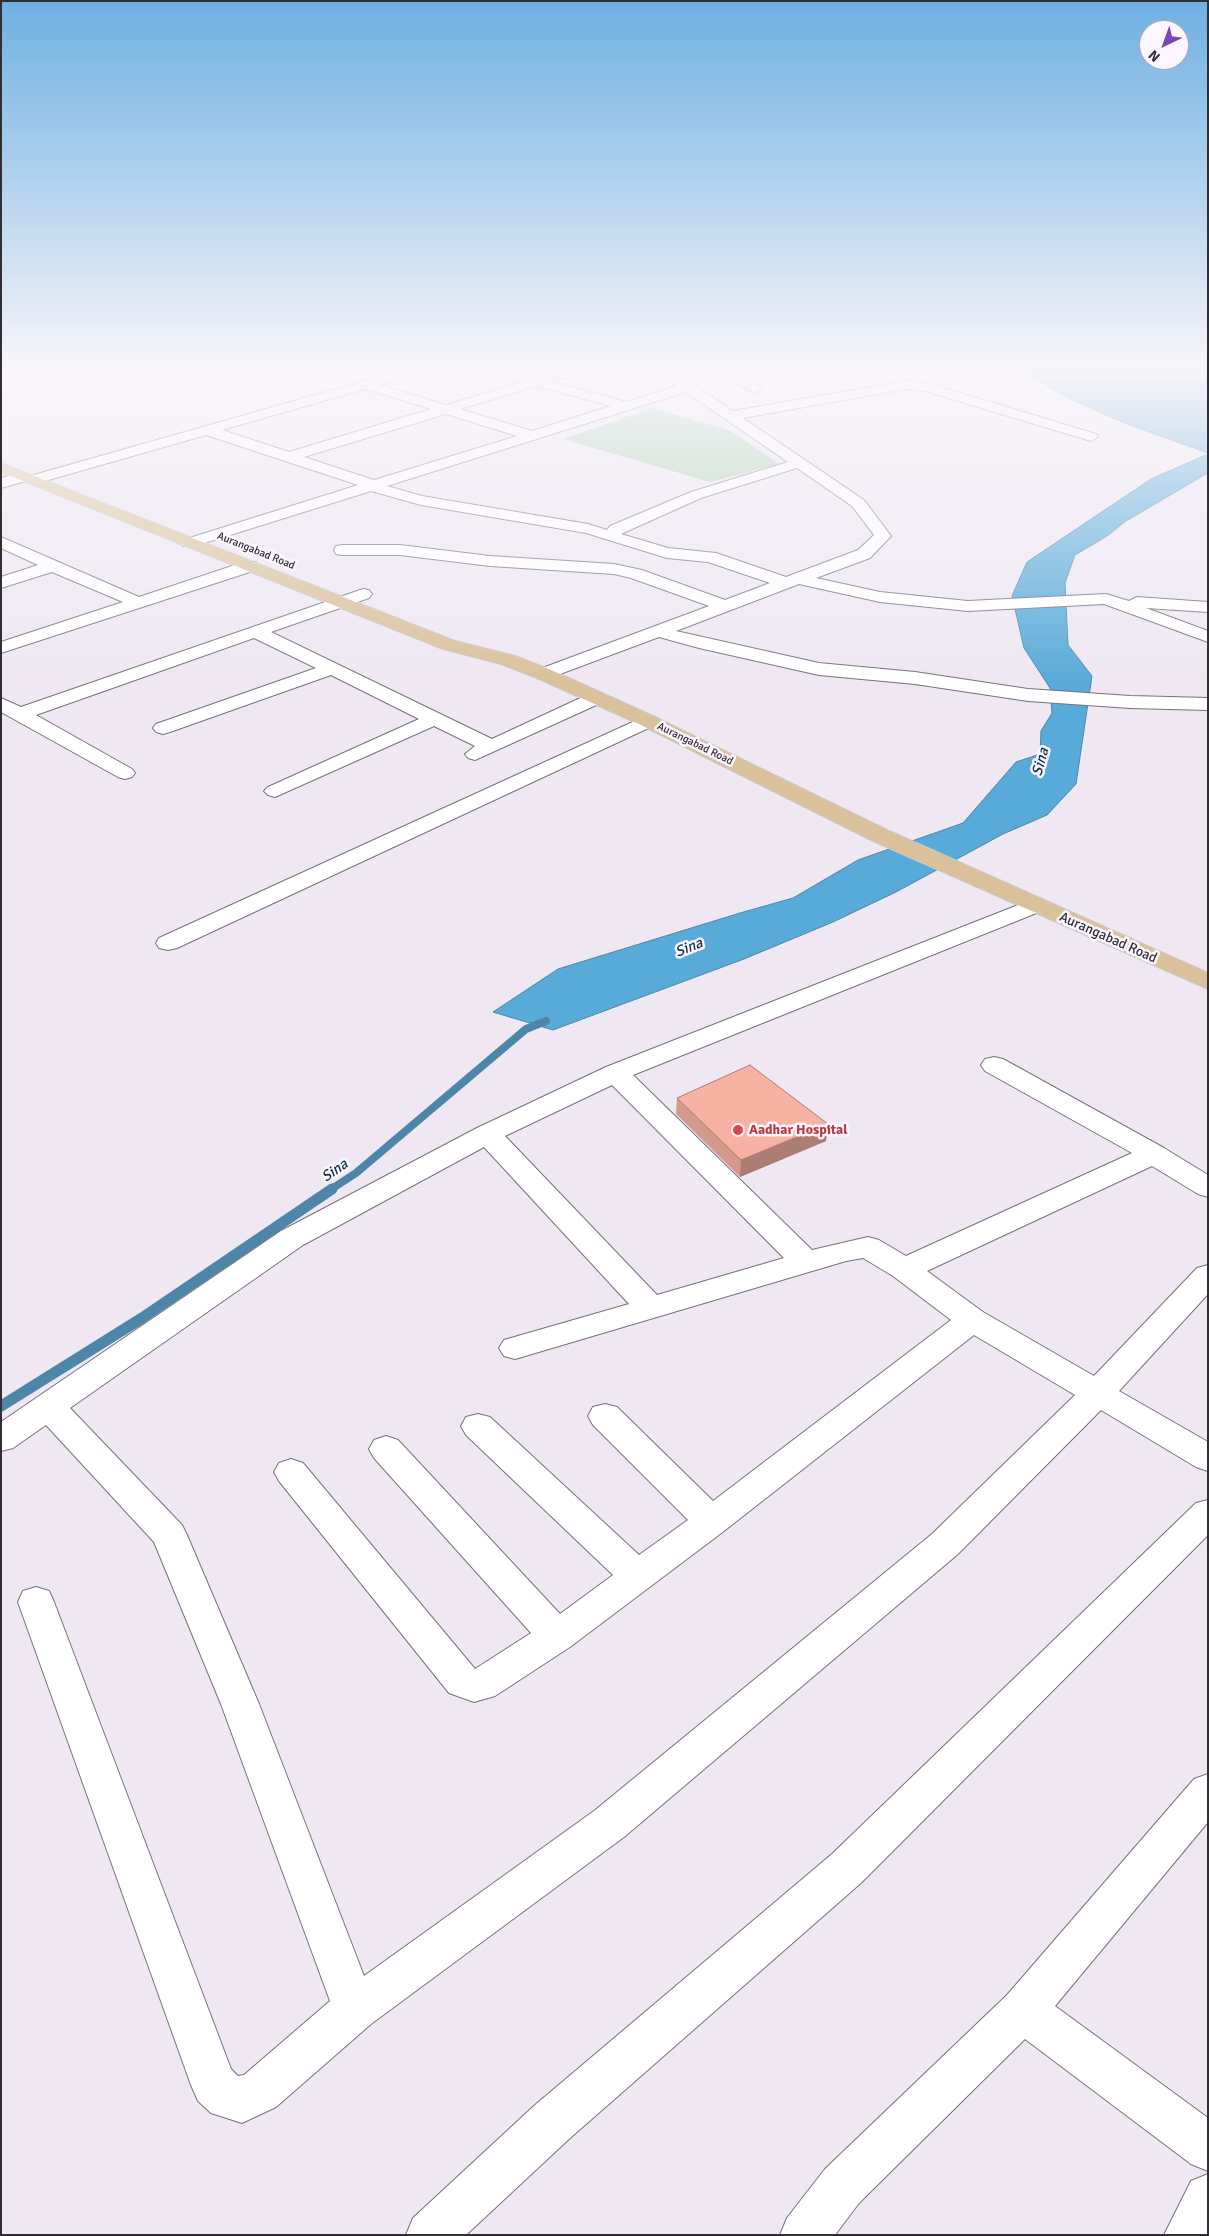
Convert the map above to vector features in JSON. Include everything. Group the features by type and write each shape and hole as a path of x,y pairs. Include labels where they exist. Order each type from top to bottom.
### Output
{"main road":[{"path":"64,473 88,483"},
{"name":"Aurangabad Road","path":"15,476 449,645 508,660 544,674 648,721 879,835 1208,982"},
{"name":"Aurangabad Road","path":"188,524 474,637 508,660"}],"street":[{"path":"15,476 46,473"},
{"path":"335,473 421,500 588,529 667,553 710,557 791,581 880,597 968,606 1098,600 1208,606"},
{"path":"189,543 410,473"},
{"path":"610,536 616,529 696,495 764,473"},
{"path":"544,674 864,554 883,536 858,503 815,473"},
{"path":"1,542 137,602"},
{"path":"342,550 383,549 490,561 614,569 644,577 725,606"},
{"path":"1,583 53,566"},
{"path":"1,648 250,566"},
{"path":"20,714 363,594"},
{"path":"1098,600 1208,637"},
{"path":"658,631 699,643 790,664 915,678 1028,695 1130,702 1191,702 1208,704"},
{"path":"256,632 491,746"},
{"path":"162,728 331,669"},
{"path":"472,756 596,698"},
{"path":"1,704 125,773"},
{"path":"275,791 434,719"},
{"path":"168,943 648,721"},
{"path":"1,1439 292,1238 487,1134 615,1073 1036,905"},
{"path":"994,1065 1154,1154 1208,1188"},
{"path":"615,1073 806,1262"},
{"path":"487,1134 651,1308"},
{"path":"904,1269 1154,1154"},
{"path":"515,1348 844,1251 868,1247 904,1269 972,1320 1208,1458"},
{"path":"36,1602 214,2085 227,2097 242,2100 260,2091 355,2009 609,1824 945,1544 1097,1394 1208,1274"},
{"path":"291,1472 468,1685 481,1685 557,1636 712,1521 972,1320"},
{"path":"48,1406 169,1535 240,1704 355,2009"},
{"path":"604,1416 712,1521"},
{"path":"478,1426 638,1576"},
{"path":"386,1450 557,1636"},
{"path":"430,2235 552,2122 848,1868 1208,1513"},
{"path":"804,2235 842,2186 1023,2010 1208,1792"},
{"path":"1023,2010 1208,2146"},
{"path":"1188,2235 1208,2198"}],"green space":[{"path":"680,473 743,473 710,482"}],"water":[{"path":"1164,473 1207,473 1126,521 1107,536 1075,555 1065,583 1068,645 1092,676 1076,784 1047,815 1003,834 896,892 833,922 744,959 553,1030 493,1012 558,969 793,898 858,860 963,823 1016,762 1040,754 1041,731 1052,713 1050,688 1024,648 1012,596 1027,562 1151,479"}],"building":[{"path":"750,1065 828,1124 741,1160 677,1098"}],"waterway":[{"name":"Sina","path":"330,1190 356,1173 526,1029 546,1021"},
{"name":"Sina","path":"1,1406 142,1318 332,1189"}],"place":[{"name":"Aadhar Hospital","path":"738,1130"}]}
